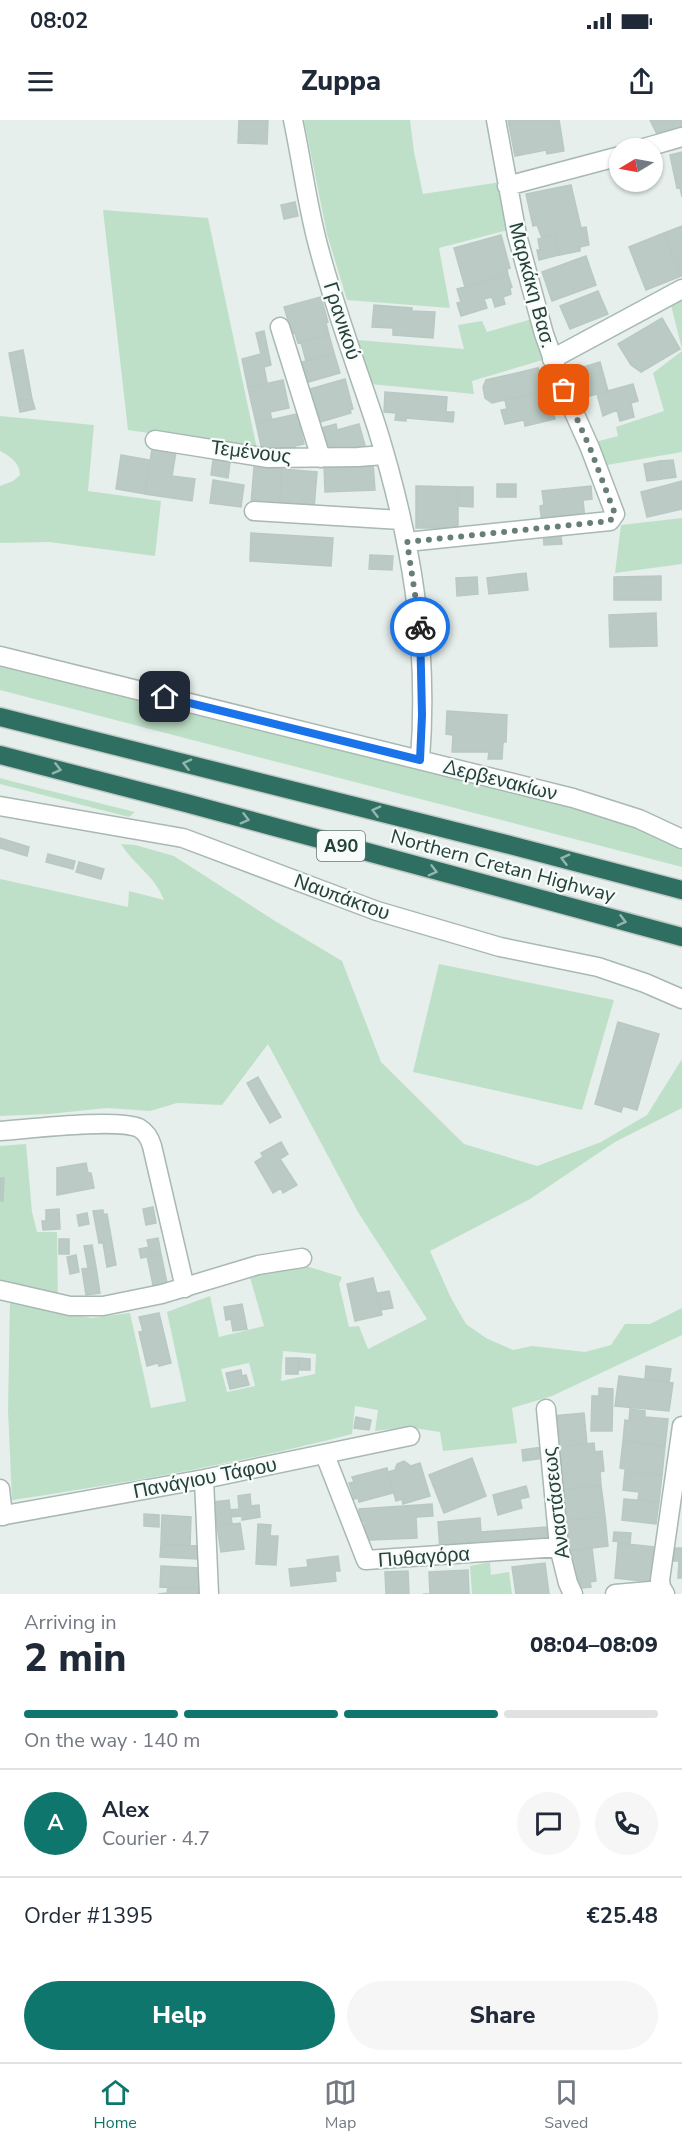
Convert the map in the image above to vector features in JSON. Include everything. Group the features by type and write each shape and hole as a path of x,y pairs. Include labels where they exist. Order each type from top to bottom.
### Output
{"highway":[{"name":"Northern Cretan Highway","path":"0,717 682,890"},
{"name":"Northern Cretan Highway","path":"0,755 682,937"}],"street":[{"name":"Γρανικού","path":"293,120 318,246 384,455 407,542 420,626 422,715 420,760"},
{"name":"Μαρκάκη Βασ.","path":"407,542 610,521 615,514 552,359 529,281 507,186 496,120"},
{"path":"663,142 682,137"},
{"path":"507,186 609,159"},
{"path":"552,359 682,289"},
{"path":"280,327 321,458"},
{"name":"Τεμένους","path":"155,440 268,458 384,455"},
{"path":"254,511 401,520"},
{"name":"Δερβενακίων","path":"0,656 594,804 639,819 682,839"},
{"name":"Ναυπάκτου","path":"0,806 183,838 377,911 500,947 598,967 682,999"},
{"path":"0,1131 108,1125 130,1126 143,1131 152,1146 186,1288"},
{"path":"0,1290 81,1307 112,1305 186,1288 270,1262 302,1258"},
{"name":"Αναστάσεως","path":"546,1409 559,1547 573,1594"},
{"path":"615,1594 664,1592 660,1580 682,1426"},
{"name":"Πανάγιου Τάφου","path":"2,1516 204,1479 410,1436"},
{"name":"Πυθαγόρα","path":"325,1455 366,1560 559,1547"},
{"path":"204,1479 209,1594"},
{"path":"0,1489 2,1516"}],"green space":[{"path":"304,120 410,120 423,194 501,182 508,230 439,248 450,308 347,300 327,234"},
{"path":"103,210 208,218 257,449 128,430"},
{"path":"682,300 682,349 671,305"},
{"path":"532,319 546,359 472,381 474,394 370,384 358,340 464,349 458,325 482,321 487,332"},
{"path":"682,351 682,452 607,465 595,442 618,436 616,427 664,411 653,373"},
{"path":"0,416 94,425 88,491 161,501 155,556 49,542 0,543 0,486 13,481 20,475 14,460 0,451"},
{"path":"682,518 682,564 615,573 621,525"},
{"path":"0,665 536,797 630,825 682,847 682,867 0,690"},
{"path":"0,778 135,812 129,817 0,784"},
{"path":"121,844 135,845 174,856 342,961 381,1062 464,1144 537,1166 601,1142 647,1115 682,1059 682,1108 615,1142 530,1199 430,1251 451,1298 466,1324 486,1338 513,1350 532,1346 585,1352 611,1345 625,1324 650,1324 682,1308 682,1335 552,1396 512,1408 517,1443 443,1451 440,1432 407,1427 375,1431 378,1410 355,1406 352,1434 183,1472 12,1500 8,1410 10,1301 92,1318 130,1313 151,1408 186,1401 167,1312 210,1296 219,1337 264,1326 249,1274 286,1267 309,1267 342,1277 339,1284 349,1327 359,1326 368,1349 427,1319 358,1212 268,1044 222,1105 177,1103 150,1111 107,1108 0,1116 0,879 128,907 129,891 164,900 150,877","holes":["283,1351 316,1354 315,1374 281,1381","249,1363 255,1386 227,1392 221,1369"]},
{"path":"439,964 614,1000 582,1110 413,1072"},
{"path":"26,1144 32,1212 37,1232 57,1232 58,1299 0,1283 0,1146"},
{"path":"490,1562 491,1575 509,1572 512,1594 472,1594 470,1566"}],"building":[{"path":"239,120 268,120 267,144 238,143"},
{"path":"508,120 559,120 564,151 547,154 546,150 515,156"},
{"path":"650,120 682,120 682,127 657,134"},
{"path":"682,152 682,197 680,187 677,188 670,155"},
{"path":"571,185 581,228 586,227 589,245 580,247 580,251 559,255 555,235 542,238 537,225 533,226 526,194"},
{"path":"295,202 298,216 284,219 281,205"},
{"path":"682,226 682,276 681,276 664,233"},
{"path":"664,233 681,276 646,290 629,247"},
{"path":"501,235 510,268 507,269 508,275 465,287 454,248"},
{"path":"555,235 559,255 539,260 538,239"},
{"path":"586,256 596,285 552,301 542,272"},
{"path":"508,275 512,287 510,288 511,294 503,297 505,304 495,307 492,297 484,299 487,308 461,316 457,303 461,302 457,289"},
{"path":"598,291 608,314 570,329 560,306"},
{"path":"321,297 329,335 298,343 295,333 292,334 284,307"},
{"path":"374,305 435,312 433,338 393,335 393,328 372,327"},
{"path":"662,318 680,349 641,372 631,365 618,344"},
{"path":"264,331 271,365 264,367 267,383 248,388 242,359 261,354 256,333"},
{"path":"329,335 334,353 306,361 301,342"},
{"path":"23,350 26,366 12,369 9,353"},
{"path":"334,353 340,373 305,383 299,363"},
{"path":"600,362 608,391 582,398 574,370"},
{"path":"26,366 32,399 18,401 12,369"},
{"path":"538,368 543,391 492,403 485,398 483,387 486,380"},
{"path":"345,379 353,409 350,410 351,413 320,422 310,389"},
{"path":"283,380 289,408 270,412 272,420 256,423 248,388"},
{"path":"633,384 638,401 631,403 634,417 620,421 617,410 603,416 597,394"},
{"path":"548,390 555,419 525,426 524,420 505,424 501,410 507,409 505,400"},
{"path":"385,392 447,397 446,412 454,412 453,422 406,418 406,421 395,420 396,413 384,412"},
{"path":"32,399 35,409 20,412 18,401"},
{"path":"297,414 304,444 295,446 295,449 272,454 271,447 262,450 256,423"},
{"path":"336,424 337,430 359,424 366,449 328,454 321,428"},
{"path":"152,449 176,452 172,476 195,479 192,501 145,494"},
{"path":"214,453 231,455 228,478 211,475"},
{"path":"121,455 150,460 145,494 116,489"},
{"path":"673,460 676,477 662,479 660,461"},
{"path":"660,461 662,479 647,481 644,464"},
{"path":"373,463 375,490 325,492 324,465"},
{"path":"254,467 282,469 279,506 251,504"},
{"path":"282,469 317,472 314,509 279,506"},
{"path":"213,480 244,485 241,507 210,503"},
{"path":"682,481 682,509 647,517 641,492"},
{"path":"497,484 516,484 516,497 497,497"},
{"path":"416,486 458,487 458,528 416,528"},
{"path":"591,486 592,499 583,500 585,520 542,524 540,506 544,505 542,491"},
{"path":"458,487 473,487 473,507 458,506"},
{"path":"560,531 562,544 544,545 543,532"},
{"path":"251,533 333,538 331,566 250,561"},
{"path":"370,555 393,556 392,570 369,569"},
{"path":"526,573 528,590 489,594 487,578"},
{"path":"661,576 661,600 614,600 614,577"},
{"path":"477,577 478,594 457,596 456,578"},
{"path":"656,613 657,646 610,647 609,615"},
{"path":"447,711 507,715 506,742 503,742 502,759 488,759 489,752 452,752 453,735 446,734"},
{"path":"0,838 29,847 27,856 0,848"},
{"path":"48,854 75,861 73,869 46,862"},
{"path":"79,862 104,869 101,879 76,872"},
{"path":"618,1022 659,1034 637,1110 623,1106 621,1112 595,1104"},
{"path":"258,1077 268,1095 257,1101 247,1083"},
{"path":"268,1095 281,1117 270,1123 257,1101"},
{"path":"281,1142 288,1154 280,1159 297,1185 283,1193 281,1188 273,1193 255,1162 263,1157 261,1153"},
{"path":"86,1163 94,1188 57,1195 57,1168"},
{"path":"0,1178 4,1178 3,1201 0,1201"},
{"path":"153,1207 156,1223 146,1225 143,1209"},
{"path":"59,1209 60,1229 43,1230 42,1221 46,1221 46,1210"},
{"path":"103,1210 103,1214 107,1214 116,1265 107,1267 103,1243 99,1243 93,1211"},
{"path":"87,1213 89,1224 79,1226 77,1215"},
{"path":"158,1238 161,1254 151,1256 147,1240"},
{"path":"59,1239 69,1239 69,1254 59,1254"},
{"path":"92,1245 96,1267 88,1268 84,1246"},
{"path":"149,1247 151,1256 141,1258 139,1249"},
{"path":"161,1254 168,1288 154,1290 147,1256"},
{"path":"76,1255 79,1272 70,1274 67,1257"},
{"path":"96,1267 100,1293 86,1295 82,1269"},
{"path":"373,1278 382,1315 355,1321 347,1284"},
{"path":"389,1291 393,1308 381,1310 377,1293"},
{"path":"242,1304 247,1329 233,1331 231,1319 226,1320 224,1307"},
{"path":"159,1313 171,1363 147,1366 139,1332 143,1331 139,1317"},
{"path":"286,1358 299,1358 298,1374 286,1374"},
{"path":"299,1358 310,1359 310,1370 298,1370"},
{"path":"646,1366 671,1369 669,1382 645,1379"},
{"path":"241,1370 242,1376 246,1375 249,1385 230,1389 226,1373"},
{"path":"619,1376 673,1383 669,1411 615,1406"},
{"path":"599,1388 613,1389 612,1431 591,1431 592,1396 599,1396"},
{"path":"630,1409 645,1411 645,1417 668,1419 665,1446 623,1441 625,1420 629,1421"},
{"path":"584,1413 587,1444 556,1447 552,1416"},
{"path":"356,1417 371,1420 369,1430 354,1428"},
{"path":"623,1441 665,1446 662,1475 625,1471 620,1468"},
{"path":"594,1443 595,1452 602,1451 604,1471 600,1472 601,1485 561,1490 556,1447"},
{"path":"542,1447 544,1458 523,1461 522,1450"},
{"path":"472,1458 486,1496 444,1513 429,1475"},
{"path":"404,1461 411,1466 420,1463 430,1496 403,1504 402,1499 396,1501 388,1472 395,1470 397,1464"},
{"path":"387,1468 393,1493 359,1502 358,1498 354,1499 349,1483 354,1482 352,1477"},
{"path":"625,1471 662,1475 659,1502 638,1500 639,1492 623,1490"},
{"path":"601,1485 605,1516 564,1521 561,1490"},
{"path":"526,1486 529,1497 520,1499 522,1508 498,1515 493,1495"},
{"path":"250,1494 251,1506 259,1505 260,1517 242,1520 242,1516 231,1517 230,1510 239,1509 238,1496"},
{"path":"624,1499 659,1502 656,1524 622,1520"},
{"path":"229,1500 232,1524 217,1526 214,1502"},
{"path":"432,1504 433,1516 416,1517 417,1538 370,1540 365,1532 364,1521 359,1522 359,1509"},
{"path":"144,1514 159,1515 159,1527 144,1526"},
{"path":"162,1515 191,1517 190,1546 161,1544"},
{"path":"605,1516 608,1546 568,1551 564,1521"},
{"path":"480,1518 481,1532 546,1527 548,1542 440,1551 438,1522"},
{"path":"240,1523 244,1549 221,1552 217,1526"},
{"path":"258,1524 271,1525 270,1536 278,1536 276,1565 256,1564"},
{"path":"614,1532 631,1533 630,1543 613,1541"},
{"path":"618,1543 654,1547 651,1582 615,1578"},
{"path":"161,1544 198,1546 197,1559 160,1557"},
{"path":"592,1548 596,1581 590,1582 591,1587 572,1589 568,1551"},
{"path":"672,1548 682,1548 682,1561 670,1561"},
{"path":"338,1556 340,1571 335,1571 336,1581 291,1586 289,1569 308,1567 307,1560"},
{"path":"679,1561 682,1561 682,1578 678,1578"},
{"path":"545,1563 549,1594 516,1594 512,1567"},
{"path":"161,1566 200,1568 199,1589 160,1587"},
{"path":"468,1570 469,1594 430,1594 429,1572"},
{"path":"408,1571 409,1594 386,1594 385,1572"},
{"path":"168,1587 199,1589 199,1594 158,1594 167,1593"}],"way so far":[{"path":"420,627 407,542 532,530 613,519 615,514 590,448 564,390"}],"route":[{"path":"165,697 420,760 422,715 420,627"}]}
